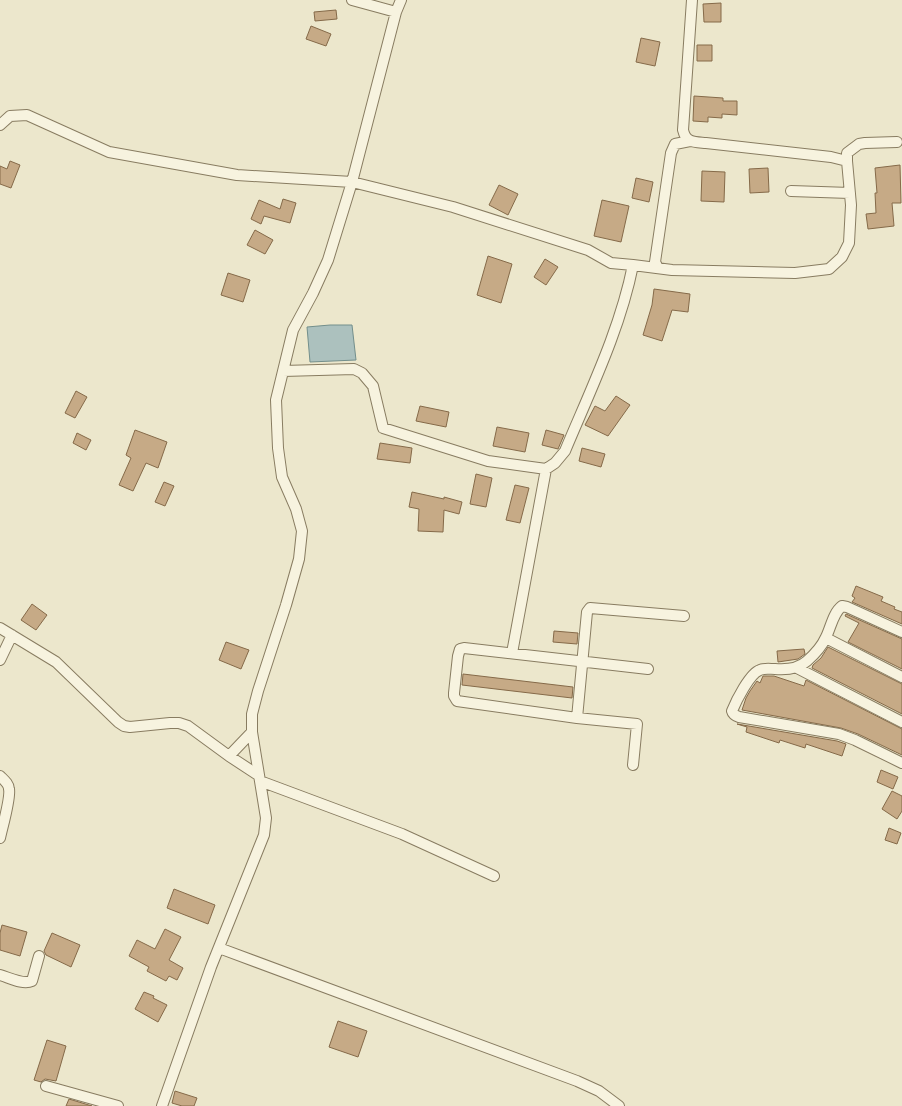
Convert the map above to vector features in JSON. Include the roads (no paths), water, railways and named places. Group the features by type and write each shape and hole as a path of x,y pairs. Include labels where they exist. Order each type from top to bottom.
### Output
{"street":[{"path":"352,0 396,12"},
{"path":"162,1106 208,976 264,834 266,818 252,732 252,714 299,559 302,531 296,509 282,477 278,448 276,400 293,330 328,260 352,182 396,12 401,0"},
{"path":"690,141 684,137 682,130 692,0"},
{"path":"0,125 10,116 27,114 109,152 237,175 352,182 453,206 588,250 611,263 672,270 795,273 829,269 842,257 849,243 851,205 848,153 859,144 898,142"},
{"path":"658,268 654,262 671,153 675,144 690,141 831,157 847,161"},
{"path":"791,191 850,193"},
{"path":"512,653 546,470 565,451 609,344 628,288 633,266"},
{"path":"283,370 354,369 362,372 373,386 383,428 488,460 546,470"},
{"path":"902,632 844,606 838,610 826,638 809,660 797,668 780,670 766,668 758,670 748,681 734,707 733,713 739,718 839,734 902,763"},
{"path":"576,718 590,608 684,616"},
{"path":"0,628 56,662 111,716 124,726 170,723 188,726 259,778 402,834 494,876"},
{"path":"0,660 12,635"},
{"path":"826,638 902,677"},
{"path":"633,765 637,724 576,718 461,702 455,699 458,656 460,650 464,648 648,669"},
{"path":"797,668 902,722"},
{"path":"229,756 252,732"},
{"path":"0,776 10,789 0,838"},
{"path":"220,948 577,1081 599,1091 619,1106"},
{"path":"0,975 24,983 30,982 32,981 39,956"},
{"path":"46,1086 118,1106"}]}
